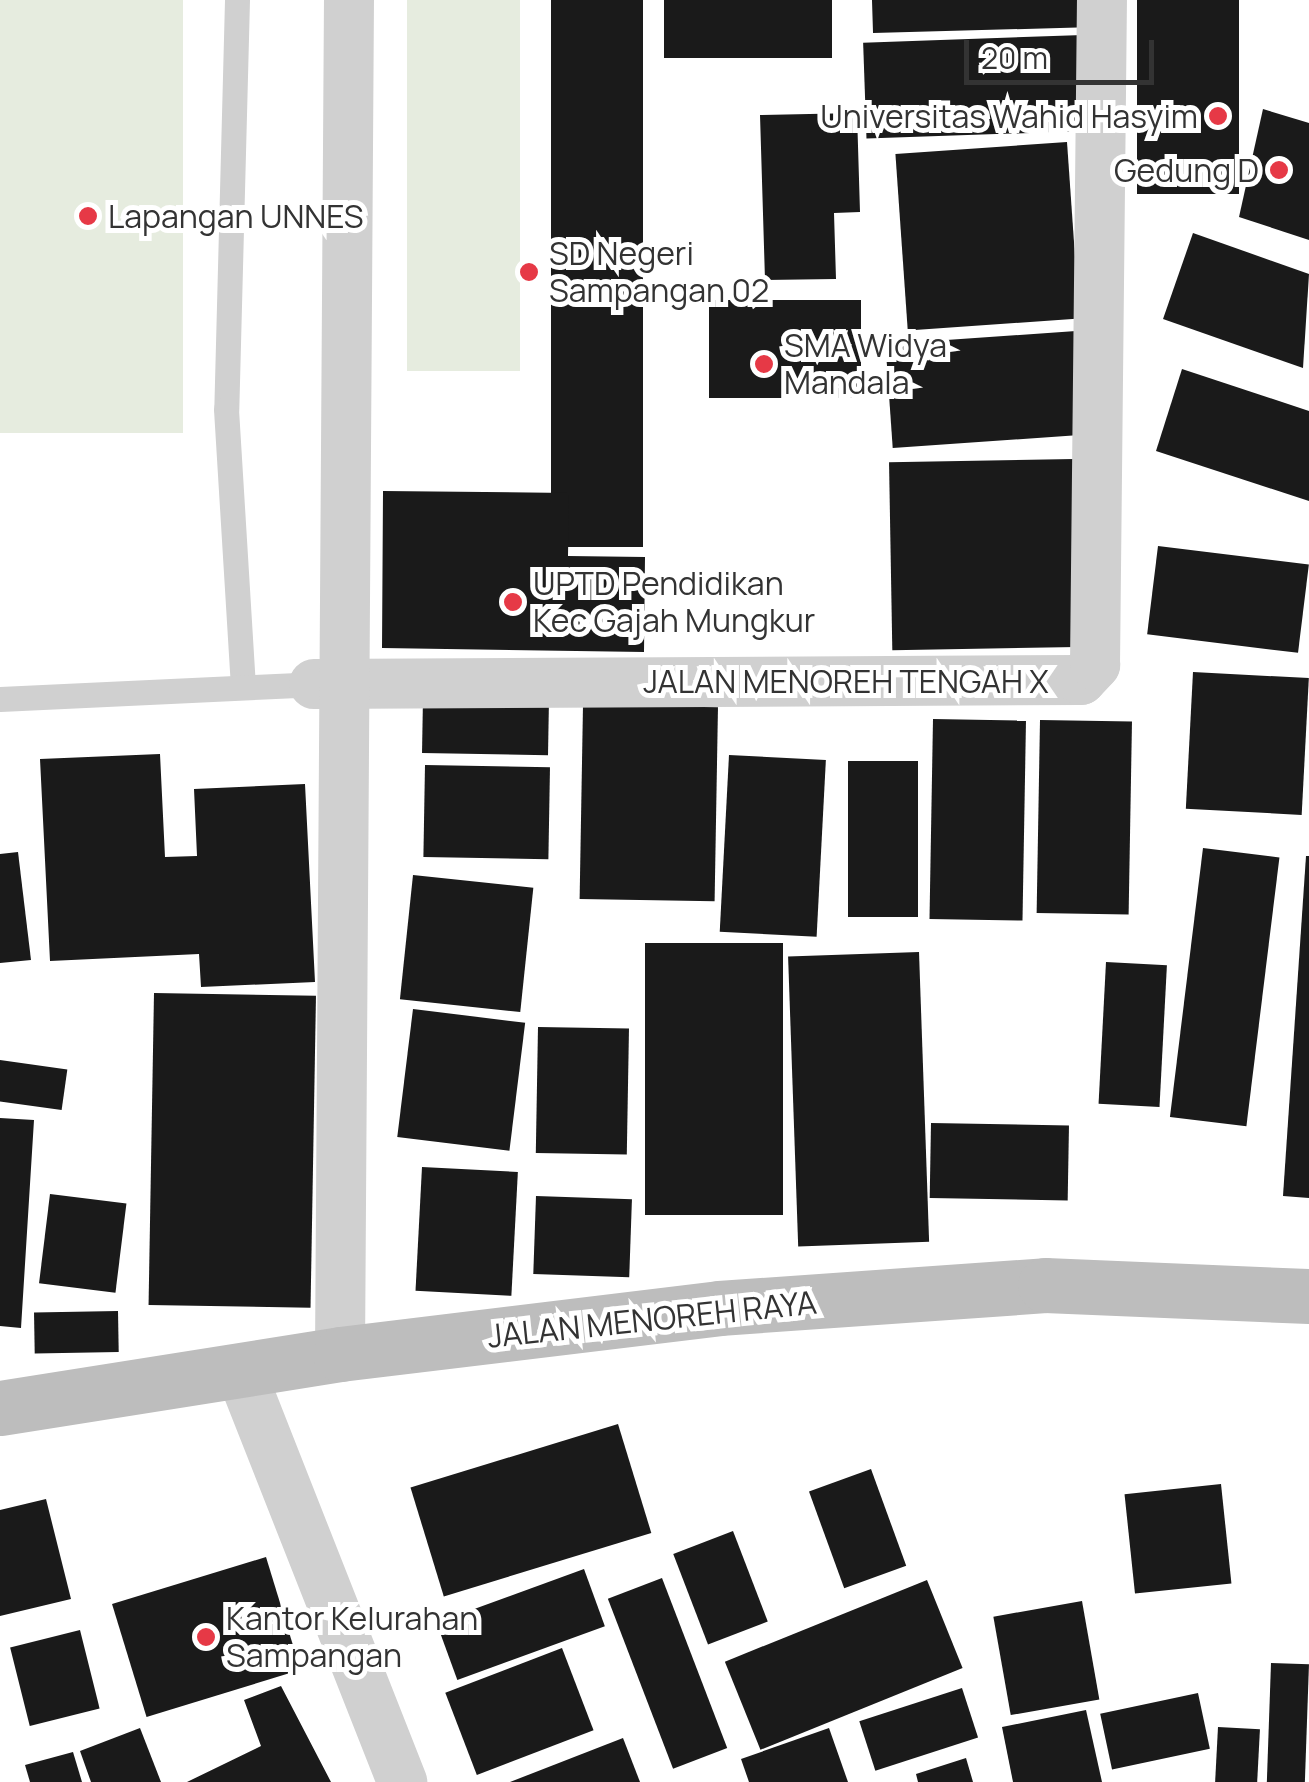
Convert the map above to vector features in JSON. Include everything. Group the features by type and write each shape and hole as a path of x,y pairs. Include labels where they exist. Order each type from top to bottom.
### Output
{"main road":[{"name":"JALAN MENOREH RAYA","path":"0,1408 340,1354 719,1308 1045,1285 1309,1296"}],"street":[{"path":"340,1354 330,683 349,0"},
{"name":"JALAN MENOREH TENGAH X","path":"330,683 1081,680 1095,665 1102,0"},
{"path":"240,1370 402,1782"}],"lane":[{"path":"237,0 226,409 243,686"},
{"name":"JALAN MENOREH TENGAH X","path":"0,700 330,683"}],"shaded area":[{"name":"Lapangan UNNES","path":"0,0 183,0 183,433 0,433"},
{"path":"407,0 520,0 520,371 407,371"}],"building":[{"path":"551,0 643,0 643,547 551,547"},
{"path":"664,0 832,0 832,58 664,58"},
{"path":"872,0 1095,0 1095,27 873,33"},
{"path":"1137,0 1239,0 1239,194 1137,194"},
{"path":"1083,35 1086,131 866,139 863,43"},
{"name":"Gedung D","path":"1263,109 1309,123 1309,240 1239,217"},
{"path":"857,113 860,212 834,213 836,279 765,280 760,115"},
{"path":"1067,142 1079,319 908,331 895,154"},
{"path":"1193,233 1309,274 1303,368 1163,319"},
{"path":"709,300 861,300 861,398 709,398"},
{"path":"1076,331 1083,435 893,448 885,344"},
{"path":"1182,369 1309,411 1309,501 1156,451"},
{"path":"1074,459 1077,647 892,650 889,462"},
{"name":"UPTD Pendidikan Kec Gajah Mungkur","path":"383,491 569,493 568,556 645,557 644,652 382,648"},
{"path":"1158,546 1309,565 1298,653 1147,634"},
{"path":"1193,672 1309,678 1302,815 1186,809"},
{"path":"423,697 549,699 548,755 422,753"},
{"path":"583,705 718,707 715,901 580,899"},
{"path":"933,719 1026,721 1022,921 930,919"},
{"path":"1040,720 1132,722 1129,915 1037,913"},
{"path":"160,754 165,857 197,856 194,789 305,784 315,982 201,987 199,954 50,961 40,759"},
{"path":"729,755 826,760 817,937 720,932"},
{"path":"848,761 918,761 918,917 848,917"},
{"path":"425,765 550,767 548,859 423,857"},
{"path":"1203,848 1279,857 1246,1126 1170,1117"},
{"path":"18,852 31,960 0,963 0,854"},
{"path":"1309,856 1309,1198 1283,1196"},
{"path":"413,875 533,888 520,1012 400,999"},
{"path":"645,943 783,943 783,1215 645,1215"},
{"path":"919,952 929,1242 798,1246 788,957"},
{"path":"1106,962 1167,965 1159,1107 1099,1104"},
{"path":"154,993 316,996 311,1308 149,1305"},
{"path":"413,1009 525,1023 509,1151 397,1137"},
{"path":"538,1027 629,1029 627,1155 536,1153"},
{"path":"0,1060 67,1069 62,1110 0,1101"},
{"path":"0,1118 34,1120 21,1328 0,1326"},
{"path":"931,1123 1069,1125 1068,1200 930,1198"},
{"path":"422,1167 518,1172 511,1296 416,1291"},
{"path":"50,1194 126,1203 115,1293 39,1283"},
{"path":"536,1196 632,1199 629,1277 533,1274"},
{"path":"118,1311 119,1352 35,1353 34,1312"},
{"path":"618,1424 651,1533 444,1596 410,1487"},
{"path":"871,1469 906,1566 844,1588 809,1492"},
{"path":"1221,1484 1231,1583 1135,1594 1125,1494"},
{"path":"46,1499 71,1599 0,1616 0,1510"},
{"path":"733,1531 768,1622 708,1644 673,1554"},
{"name":"Kantor Kelurahan Sampangan","path":"266,1557 300,1670 147,1717 112,1604"},
{"path":"584,1569 605,1626 457,1680 436,1623"},
{"path":"662,1578 727,1748 673,1769 608,1599"},
{"path":"927,1580 963,1668 760,1750 725,1662"},
{"path":"1082,1601 1099,1699 1011,1715 993,1617"},
{"path":"80,1630 100,1709 30,1726 10,1647"},
{"path":"562,1648 594,1730 477,1775 445,1693"},
{"path":"1271,1663 1309,1664 1305,1782 1267,1782"},
{"path":"281,1686 331,1782 187,1782 261,1746 244,1700"},
{"path":"962,1688 978,1737 875,1771 859,1721"},
{"path":"1198,1693 1210,1749 1112,1770 1100,1714"},
{"path":"1086,1710 1102,1782 1013,1782 1002,1727"},
{"path":"1218,1727 1260,1729 1257,1782 1215,1782"},
{"path":"140,1728 161,1782 91,1782 80,1751"},
{"path":"829,1728 848,1782 749,1782 741,1759"},
{"path":"623,1738 640,1782 510,1782"},
{"path":"73,1752 82,1782 30,1782 25,1765"},
{"path":"966,1758 973,1782 918,1782 916,1774"}],"place":[{"name":"Universitas Wahid Hasyim","path":"1218,116"},
{"name":"Gedung D","path":"1279,170"},
{"name":"Lapangan UNNES","path":"88,216"},
{"name":"SD Negeri Sampangan 02","path":"529,272"},
{"name":"SMA Widya Mandala","path":"764,364"},
{"name":"UPTD Pendidikan Kec Gajah Mungkur","path":"513,602"},
{"name":"Kantor Kelurahan Sampangan","path":"206,1637"}]}
